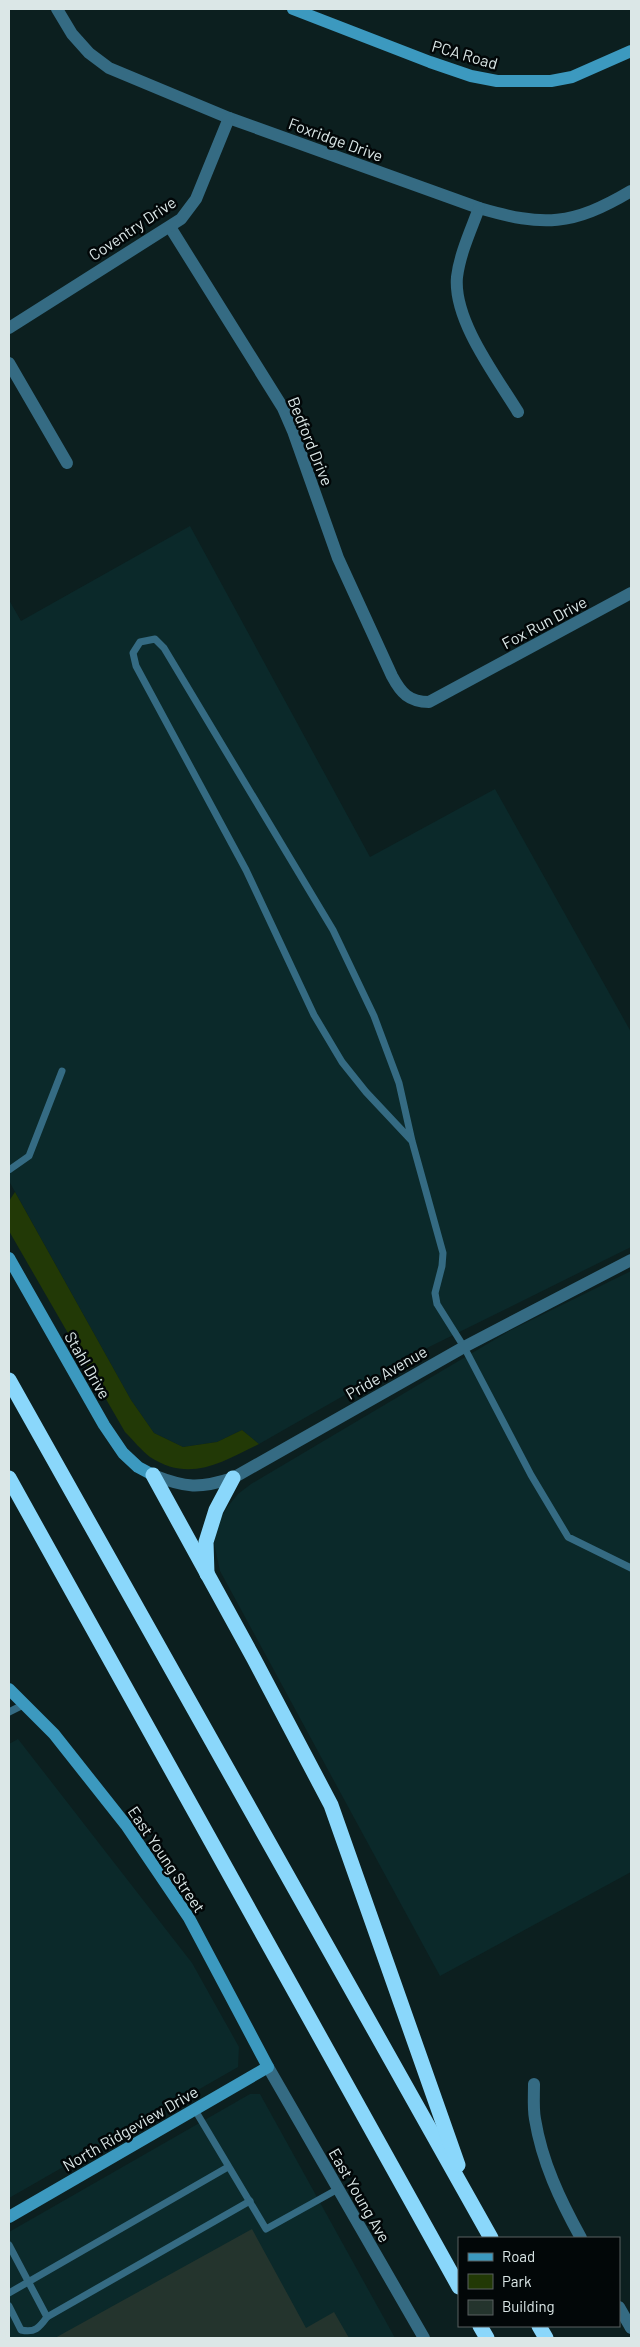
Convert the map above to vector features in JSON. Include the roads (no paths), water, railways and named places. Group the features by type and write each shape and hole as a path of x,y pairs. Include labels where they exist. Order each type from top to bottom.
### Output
{"highway":[{"path":"9,1380 490,2237"},
{"path":"153,1476 254,1659 330,1805 472,2204"},
{"path":"9,1478 458,2285"},
{"path":"207,1576 206,1542 216,1510 233,1478"},
{"path":"481,2327 487,2338"},
{"path":"540,2327 546,2338"}],"main road":[{"name":"PCA Road","path":"293,9 430,62 471,76 497,81 551,81 572,77 631,50"},
{"name":"Stahl Drive","path":"9,1258 108,1432 123,1453 138,1467 153,1476"},
{"name":"East Young Street","path":"9,1689 54,1734 126,1825 189,1918 268,2067"},
{"name":"North Ridgeview Drive","path":"9,2217 268,2067"}],"street":[{"name":"Foxridge Drive","path":"57,9 72,34 89,54 109,68 229,118 479,208 539,222 560,221 579,216 631,191"},
{"name":"Coventry Drive","path":"9,328 181,219 196,199 229,118"},
{"path":"479,208 462,256 457,278 458,298 472,336 518,412"},
{"name":"Bedford Drive","path":"170,226 283,408 338,558 395,681 409,698 429,702 473,679"},
{"path":"9,363 67,463"},
{"name":"Fox Run Drive","path":"473,679 631,593"},
{"name":"Pride Avenue","path":"153,1476 191,1487 213,1484 233,1478 464,1346 631,1260"},
{"name":"East Young Ave","path":"268,2067 424,2338"},
{"path":"534,2084 534,2118 549,2174 561,2202 580,2237"},
{"path":"620,2308 631,2328"}],"lane":[{"path":"412,1141 366,1092 342,1062 314,1015 246,870 136,666 133,653 140,642 155,639 164,648 333,930 374,1016 399,1083 412,1141 443,1253 442,1266 435,1293 437,1304 464,1346 531,1475 568,1537 631,1568"},
{"path":"9,1170 29,1156 62,1071"},
{"path":"9,1712 24,1704"},
{"path":"195,2110 266,2230 338,2188"},
{"path":"9,2293 228,2167"},
{"path":"9,2306 21,2330 30,2332 37,2330 47,2317 250,2201"},
{"path":"9,2245 27,2283 47,2317"}]}
